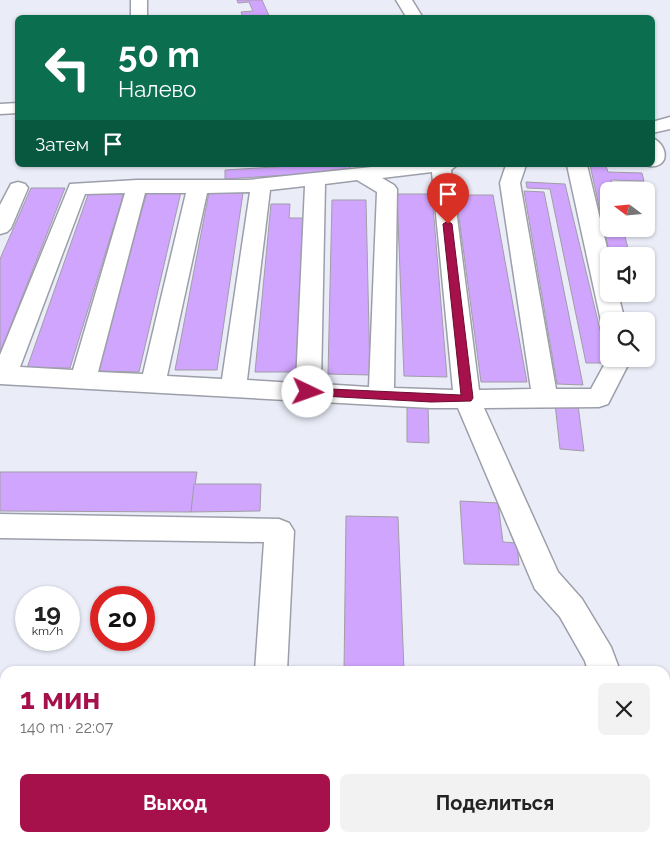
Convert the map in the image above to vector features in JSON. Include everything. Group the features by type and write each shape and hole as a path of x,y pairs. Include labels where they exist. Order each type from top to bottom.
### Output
{"lane":[{"path":"138,0 139,15"},
{"path":"404,0 413,15"},
{"path":"0,109 15,108"},
{"path":"655,127 670,124"},
{"path":"655,147 660,151 661,158 655,160"},
{"path":"431,167 261,184 77,188 2,375 381,396 599,398 615,367"},
{"path":"441,167 467,398 546,580 571,608 600,657 603,666"},
{"path":"515,167 510,183 545,398"},
{"path":"577,167 611,312"},
{"path":"360,174 387,189 381,396"},
{"path":"308,392 315,179"},
{"path":"233,388 261,184"},
{"path":"83,380 137,186"},
{"path":"153,384 198,186"},
{"path":"0,228 18,188"},
{"path":"0,526 279,531 271,666"}],"building":[{"path":"237,0 262,0 269,15 242,15 241,12 253,11 249,2 238,3"},
{"path":"274,167 350,167 351,171 225,179 225,170"},
{"path":"590,167 606,167 608,172 642,173 644,181 611,180 612,182 600,182 600,211"},
{"path":"526,182 565,184 600,330 600,363 586,363 550,189 527,188"},
{"path":"31,188 65,188 0,353 0,259"},
{"path":"524,191 544,192 583,385 557,384"},
{"path":"89,192 124,193 70,368 27,368"},
{"path":"147,192 181,192 139,372 97,371"},
{"path":"209,192 243,193 217,370 175,370"},
{"path":"397,194 432,194 447,377 404,376"},
{"path":"456,195 493,195 527,382 481,382"},
{"path":"332,200 366,200 370,375 328,374"},
{"path":"271,204 290,204 289,218 303,218 296,372 255,372"},
{"path":"606,238 625,238 628,247 608,247"},
{"path":"555,404 578,405 584,451 560,449"},
{"path":"407,405 428,405 429,443 407,442"},
{"path":"0,472 197,472 191,512 0,511"},
{"path":"194,484 261,484 260,511 191,512"},
{"path":"460,501 498,503 503,542 517,543 519,565 464,564"},
{"path":"346,516 398,517 404,666 344,666"}],"route":[{"path":"308,392 467,398 448,224"}]}
